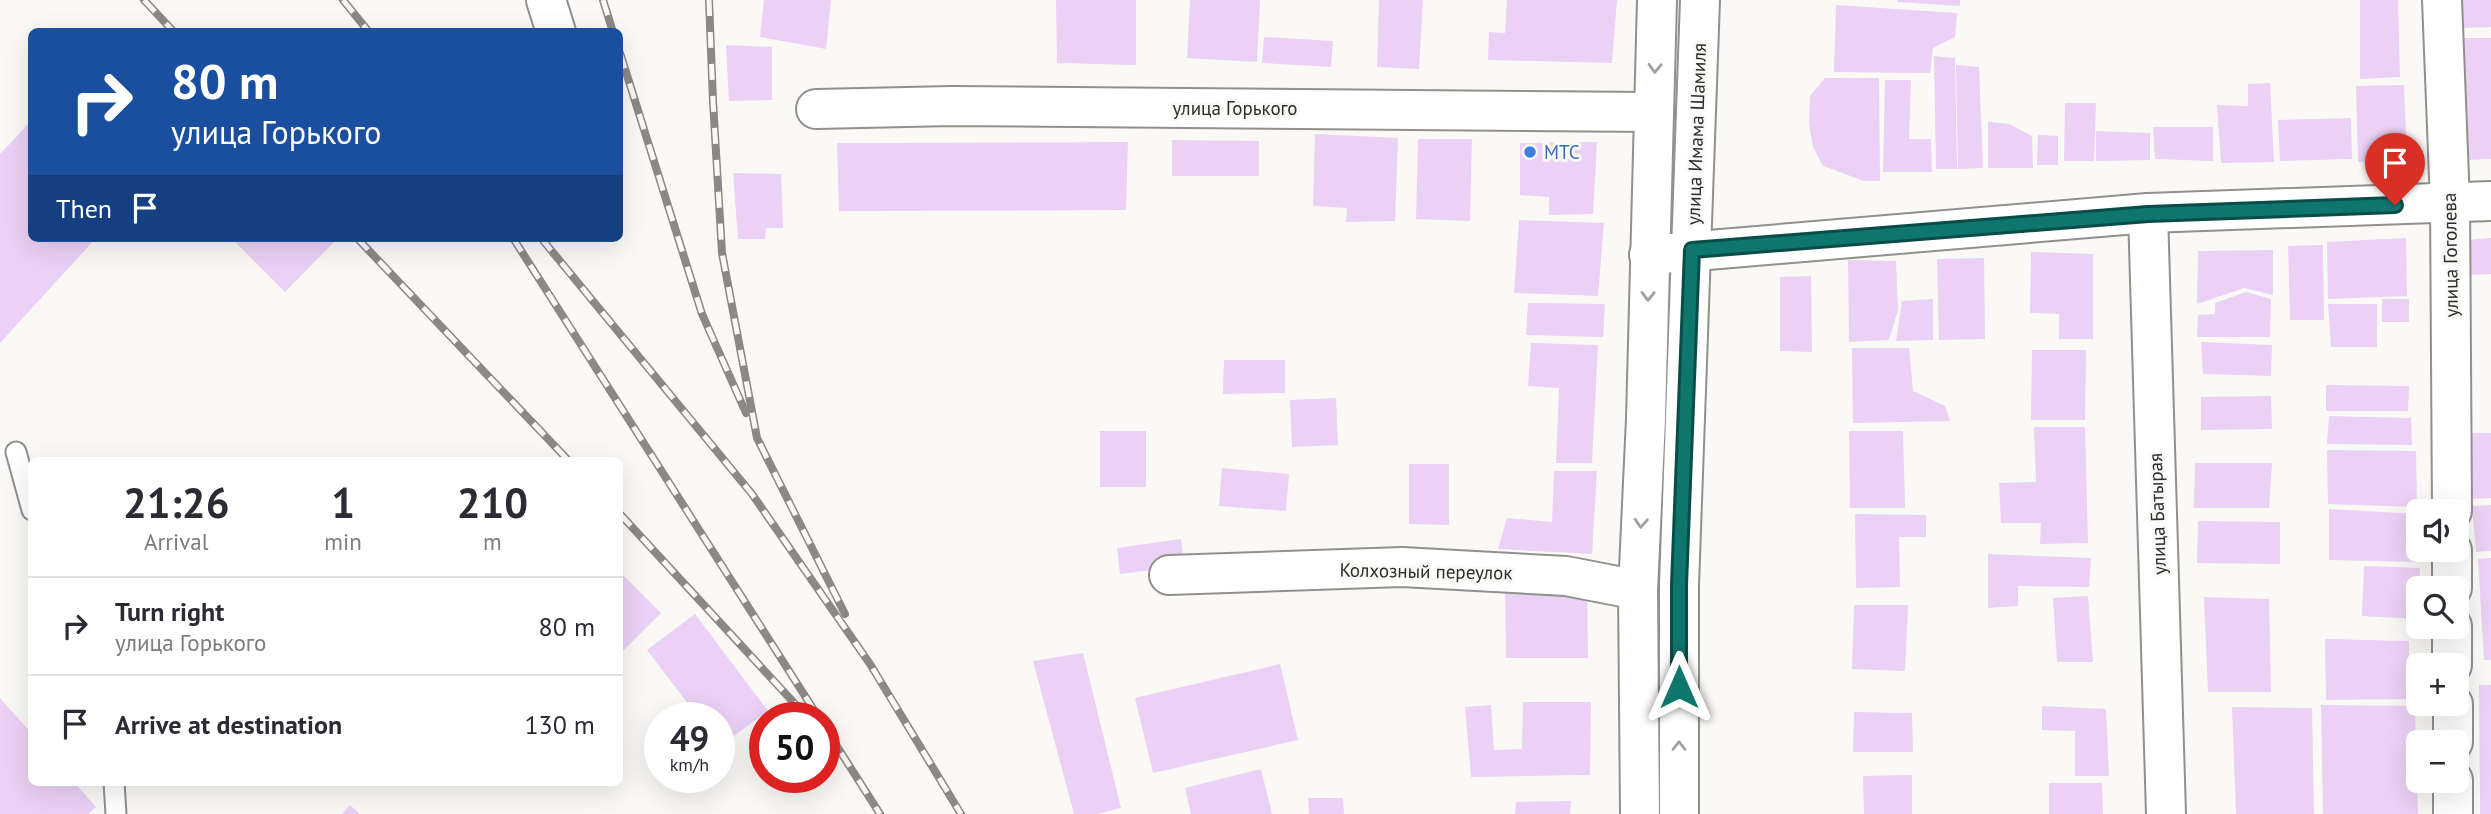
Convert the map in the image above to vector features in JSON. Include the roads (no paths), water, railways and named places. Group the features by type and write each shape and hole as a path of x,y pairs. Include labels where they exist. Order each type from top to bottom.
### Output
{"street":[{"path":"546,0 555,28"},
{"path":"1640,814 1638,590 1646,419 1657,0"},
{"name":"улица Имама Шамиля","path":"1679,814 1679,585 1700,0"},
{"name":"улица Гоголева","path":"2442,0 2450,202 2452,499"},
{"name":"улица Горького","path":"816,109 952,106 1654,112"},
{"path":"1649,255 2148,214 2491,201"},
{"name":"улица Батырая","path":"2148,214 2166,814"},
{"name":"Колхозный переулок","path":"1169,575 1402,567 1566,576 1638,590"},
{"path":"2453,793 2453,814"}],"lane":[{"path":"16,452 28,496"},
{"path":"114,786 116,814"}],"railway":[{"path":"144,0 170,28"},
{"path":"343,0 366,28"},
{"path":"603,0 612,28"},
{"path":"709,0 722,253 757,438 845,614"},
{"path":"623,63 702,314 746,413"},
{"path":"361,242 565,457"},
{"path":"516,242 809,702"},
{"path":"544,242 752,494 870,664 961,814"},
{"path":"623,517 793,702"},
{"path":"840,751 880,814"}],"place":[{"name":"МТС","path":"1530,152"}]}
